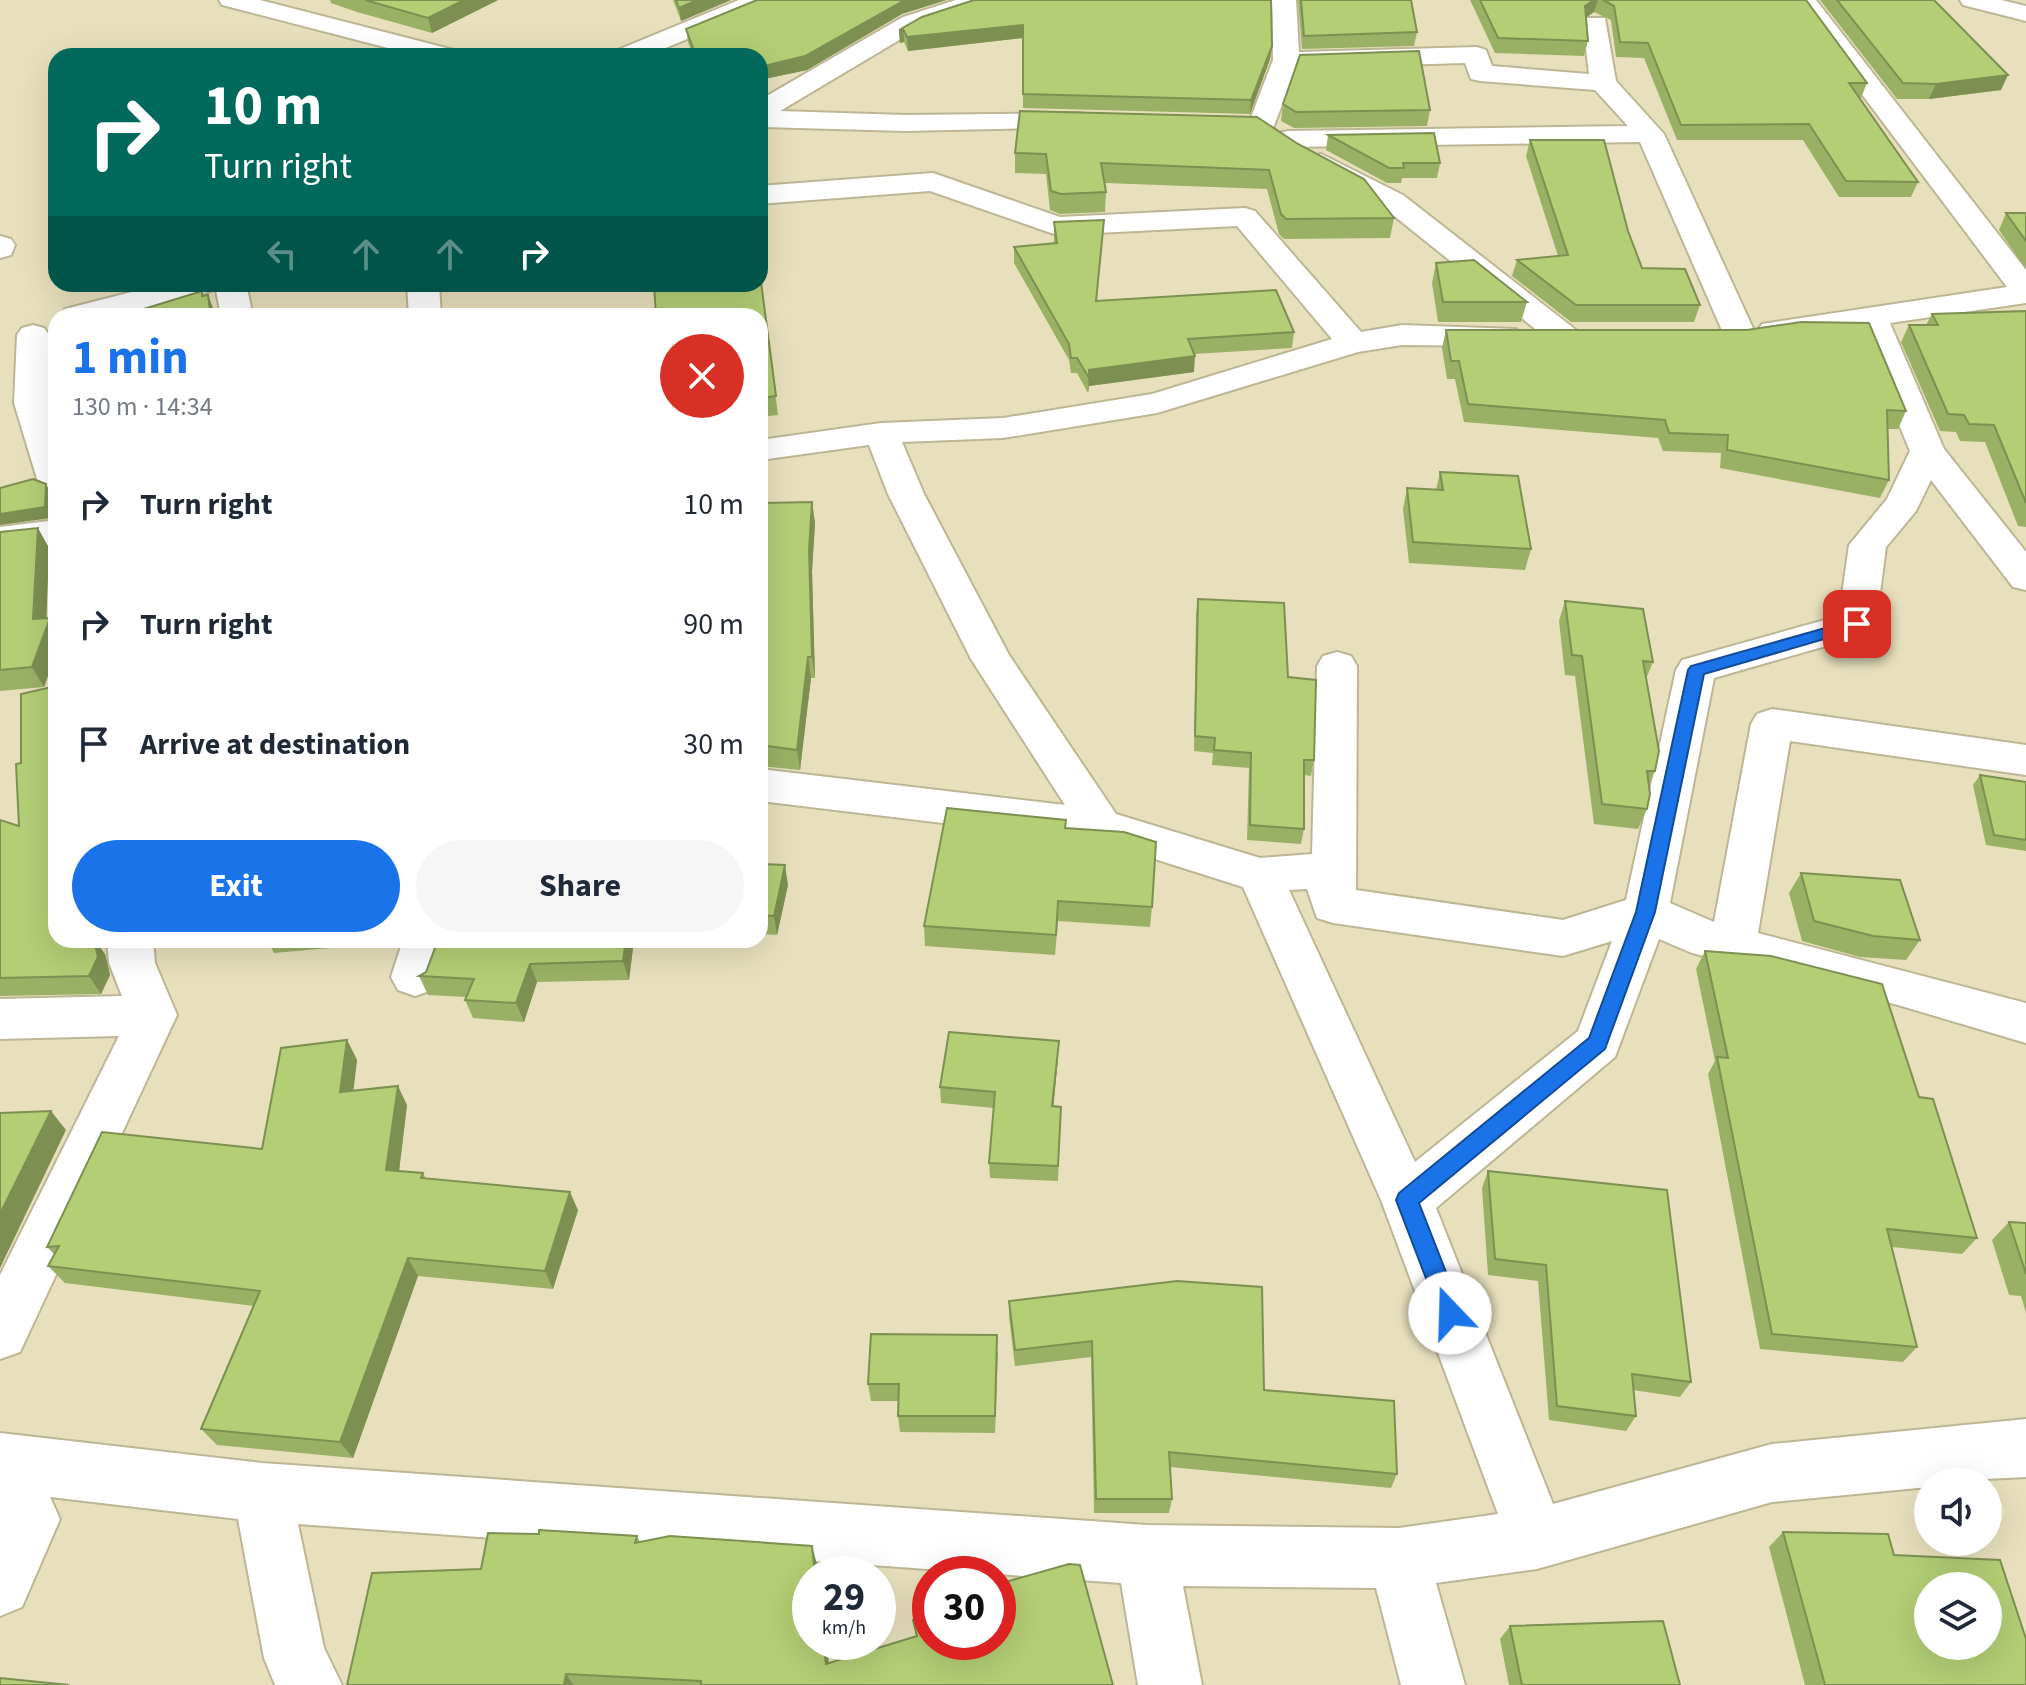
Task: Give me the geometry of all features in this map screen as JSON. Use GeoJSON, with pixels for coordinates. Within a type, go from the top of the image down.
{"type":"FeatureCollection","features":[{"type":"Feature","properties":{"kind":"street"},"geometry":{"type":"LineString","coordinates":[[231,0],[418,48]]}},
{"type":"Feature","properties":{"kind":"street"},"geometry":{"type":"LineString","coordinates":[[644,48],[761,0]]}},
{"type":"Feature","properties":{"kind":"street"},"geometry":{"type":"LineString","coordinates":[[768,113],[779,102],[912,22],[981,0]]}},
{"type":"Feature","properties":{"kind":"street"},"geometry":{"type":"LineString","coordinates":[[1262,125],[1286,60],[1284,0]]}},
{"type":"Feature","properties":{"kind":"street"},"geometry":{"type":"LineString","coordinates":[[1596,23],[1603,83],[1650,134],[1724,335],[1871,317],[2026,293],[1803,0]]}},
{"type":"Feature","properties":{"kind":"street"},"geometry":{"type":"LineString","coordinates":[[1972,0],[2026,14]]}},
{"type":"Feature","properties":{"kind":"street"},"geometry":{"type":"LineString","coordinates":[[1286,60],[1477,55],[1480,73],[1603,83]]}},
{"type":"Feature","properties":{"kind":"street"},"geometry":{"type":"LineString","coordinates":[[768,116],[1111,122]]}},
{"type":"Feature","properties":{"kind":"street"},"geometry":{"type":"LineString","coordinates":[[768,449],[881,433],[1003,428],[1157,403],[1353,343],[1402,335],[1581,337],[1393,201],[1307,155],[1288,139],[1262,125],[1232,125]]}},
{"type":"Feature","properties":{"kind":"street"},"geometry":{"type":"LineString","coordinates":[[1288,139],[1650,134]]}},
{"type":"Feature","properties":{"kind":"street"},"geometry":{"type":"LineString","coordinates":[[768,194],[933,182],[1057,226],[1245,217],[1353,343]]}},
{"type":"Feature","properties":{"kind":"street"},"geometry":{"type":"LineString","coordinates":[[107,308],[169,292]]}},
{"type":"Feature","properties":{"kind":"street"},"geometry":{"type":"LineString","coordinates":[[1871,317],[1927,451],[2026,578]]}},
{"type":"Feature","properties":{"kind":"street"},"geometry":{"type":"LineString","coordinates":[[0,344],[44,330],[31,403],[48,457]]}},
{"type":"Feature","properties":{"kind":"street"},"geometry":{"type":"LineString","coordinates":[[881,433],[906,494],[991,659],[1101,826]]}},
{"type":"Feature","properties":{"kind":"street"},"geometry":{"type":"LineString","coordinates":[[1407,1200],[1598,1043],[1646,912],[1696,670],[1857,624],[1868,545],[1903,503],[1927,451]]}},
{"type":"Feature","properties":{"kind":"street"},"geometry":{"type":"LineString","coordinates":[[0,539],[48,533]]}},
{"type":"Feature","properties":{"kind":"street"},"geometry":{"type":"LineString","coordinates":[[1333,905],[1337,666]]}},
{"type":"Feature","properties":{"kind":"street"},"geometry":{"type":"LineString","coordinates":[[1733,942],[1772,724],[2026,760]]}},
{"type":"Feature","properties":{"kind":"street"},"geometry":{"type":"LineString","coordinates":[[768,786],[1101,826],[1260,875],[1325,870],[1333,905]]}},
{"type":"Feature","properties":{"kind":"street"},"geometry":{"type":"LineString","coordinates":[[1260,875],[1407,1200],[1537,1539]]}},
{"type":"Feature","properties":{"kind":"street"},"geometry":{"type":"LineString","coordinates":[[1333,905],[1563,938],[1646,912],[1692,935],[1733,942],[2026,1023]]}},
{"type":"Feature","properties":{"kind":"street"},"geometry":{"type":"LineString","coordinates":[[0,1333],[153,1015],[132,963],[131,948]]}},
{"type":"Feature","properties":{"kind":"street"},"geometry":{"type":"LineString","coordinates":[[0,1019],[153,1015]]}},
{"type":"Feature","properties":{"kind":"street"},"geometry":{"type":"LineString","coordinates":[[0,1462],[262,1492],[1147,1555],[1399,1558],[1537,1539],[1772,1473],[2026,1448]]}},
{"type":"Feature","properties":{"kind":"street"},"geometry":{"type":"LineString","coordinates":[[262,1492],[295,1658],[310,1685]]}},
{"type":"Feature","properties":{"kind":"street"},"geometry":{"type":"LineString","coordinates":[[0,1497],[30,1519],[0,1585]]}},
{"type":"Feature","properties":{"kind":"street"},"geometry":{"type":"LineString","coordinates":[[1147,1555],[1170,1685]]}},
{"type":"Feature","properties":{"kind":"street"},"geometry":{"type":"LineString","coordinates":[[1399,1558],[1433,1685]]}},
{"type":"Feature","properties":{"kind":"building"},"geometry":{"type":"Polygon","coordinates":[[[365,0],[464,0],[428,18],[365,0]]]}},
{"type":"Feature","properties":{"kind":"building"},"geometry":{"type":"Polygon","coordinates":[[[676,0],[697,0],[679,8],[676,0]]]}},
{"type":"Feature","properties":{"kind":"building"},"geometry":{"type":"Polygon","coordinates":[[[757,0],[905,0],[805,56],[768,65],[768,48],[693,48],[686,29],[757,0]]]}},
{"type":"Feature","properties":{"kind":"building"},"geometry":{"type":"Polygon","coordinates":[[[974,0],[1271,0],[1272,46],[1251,100],[1023,94],[1023,25],[907,37],[903,29],[899,30],[922,17],[974,0]]]}},
{"type":"Feature","properties":{"kind":"building"},"geometry":{"type":"Polygon","coordinates":[[[1301,0],[1411,0],[1417,32],[1304,36],[1301,0]]]}},
{"type":"Feature","properties":{"kind":"building"},"geometry":{"type":"Polygon","coordinates":[[[1480,0],[1594,0],[1585,6],[1588,41],[1498,38],[1480,0]]]}},
{"type":"Feature","properties":{"kind":"building"},"geometry":{"type":"Polygon","coordinates":[[[1603,0],[1806,0],[1867,83],[1849,83],[1918,182],[1846,181],[1809,124],[1681,125],[1648,43],[1620,42],[1614,6],[1603,0]]]}},
{"type":"Feature","properties":{"kind":"building"},"geometry":{"type":"Polygon","coordinates":[[[1837,0],[1934,0],[2008,75],[1936,84],[1903,83],[1837,0]]]}},
{"type":"Feature","properties":{"kind":"building"},"geometry":{"type":"Polygon","coordinates":[[[1419,51],[1430,110],[1296,112],[1283,104],[1300,55],[1419,51]]]}},
{"type":"Feature","properties":{"kind":"building"},"geometry":{"type":"Polygon","coordinates":[[[1020,111],[1257,117],[1298,144],[1364,179],[1394,218],[1286,219],[1281,214],[1269,170],[1101,163],[1106,192],[1061,194],[1051,191],[1046,154],[1015,153],[1020,111]]]}},
{"type":"Feature","properties":{"kind":"building"},"geometry":{"type":"Polygon","coordinates":[[[1434,133],[1440,163],[1403,163],[1404,168],[1389,168],[1328,135],[1434,133]]]}},
{"type":"Feature","properties":{"kind":"building"},"geometry":{"type":"Polygon","coordinates":[[[1530,140],[1604,140],[1628,231],[1642,268],[1685,269],[1700,305],[1576,305],[1517,260],[1568,255],[1530,140]]]}},
{"type":"Feature","properties":{"kind":"building"},"geometry":{"type":"Polygon","coordinates":[[[2006,213],[2026,213],[2026,241],[2006,213]]]}},
{"type":"Feature","properties":{"kind":"building"},"geometry":{"type":"Polygon","coordinates":[[[1104,220],[1096,301],[1276,290],[1294,332],[1188,339],[1195,356],[1089,370],[1089,378],[1077,358],[1071,358],[1069,344],[1014,247],[1057,243],[1054,222],[1104,220]]]}},
{"type":"Feature","properties":{"kind":"building"},"geometry":{"type":"Polygon","coordinates":[[[1474,260],[1527,302],[1443,302],[1436,263],[1474,260]]]}},
{"type":"Feature","properties":{"kind":"building"},"geometry":{"type":"Polygon","coordinates":[[[202,292],[202,296],[208,295],[210,308],[147,308],[202,292]]]}},
{"type":"Feature","properties":{"kind":"building"},"geometry":{"type":"Polygon","coordinates":[[[654,292],[762,292],[764,308],[656,308],[654,292]]]}},
{"type":"Feature","properties":{"kind":"building"},"geometry":{"type":"Polygon","coordinates":[[[2026,311],[2026,503],[1994,425],[1969,424],[1964,415],[1948,414],[1909,325],[1938,325],[1932,314],[2026,311]]]}},
{"type":"Feature","properties":{"kind":"building"},"geometry":{"type":"Polygon","coordinates":[[[1801,322],[1869,323],[1906,411],[1887,410],[1889,480],[1727,450],[1728,435],[1669,433],[1665,420],[1468,404],[1459,361],[1451,361],[1446,330],[1747,330],[1801,322]]]}},
{"type":"Feature","properties":{"kind":"building"},"geometry":{"type":"Polygon","coordinates":[[[768,335],[776,396],[768,397],[768,335]]]}},
{"type":"Feature","properties":{"kind":"building"},"geometry":{"type":"Polygon","coordinates":[[[1440,472],[1518,476],[1531,549],[1413,542],[1407,488],[1443,490],[1440,472]]]}},
{"type":"Feature","properties":{"kind":"building"},"geometry":{"type":"Polygon","coordinates":[[[33,479],[46,484],[45,507],[0,514],[0,488],[33,479]]]}},
{"type":"Feature","properties":{"kind":"building"},"geometry":{"type":"Polygon","coordinates":[[[812,502],[809,550],[812,657],[808,657],[797,750],[768,746],[768,503],[812,502]]]}},
{"type":"Feature","properties":{"kind":"building"},"geometry":{"type":"Polygon","coordinates":[[[38,528],[33,619],[48,618],[48,623],[32,667],[0,670],[0,532],[38,528]]]}},
{"type":"Feature","properties":{"kind":"building"},"geometry":{"type":"Polygon","coordinates":[[[1198,599],[1284,603],[1288,677],[1316,680],[1314,760],[1304,760],[1304,829],[1250,825],[1251,753],[1214,750],[1215,738],[1195,736],[1198,599]]]}},
{"type":"Feature","properties":{"kind":"building"},"geometry":{"type":"Polygon","coordinates":[[[1565,601],[1643,609],[1653,662],[1643,661],[1659,751],[1655,771],[1647,771],[1650,794],[1647,809],[1602,804],[1582,656],[1572,655],[1565,601]]]}},
{"type":"Feature","properties":{"kind":"building"},"geometry":{"type":"Polygon","coordinates":[[[48,688],[48,948],[96,948],[98,957],[89,976],[0,978],[0,820],[19,826],[16,764],[21,763],[21,694],[48,688]]]}},
{"type":"Feature","properties":{"kind":"building"},"geometry":{"type":"Polygon","coordinates":[[[1980,775],[2026,782],[2026,840],[1994,835],[1980,775]]]}},
{"type":"Feature","properties":{"kind":"building"},"geometry":{"type":"Polygon","coordinates":[[[947,808],[1066,820],[1065,828],[1124,832],[1156,842],[1152,907],[1058,901],[1056,935],[924,926],[947,808]]]}},
{"type":"Feature","properties":{"kind":"building"},"geometry":{"type":"Polygon","coordinates":[[[768,864],[785,865],[774,916],[768,916],[768,864]]]}},
{"type":"Feature","properties":{"kind":"building"},"geometry":{"type":"Polygon","coordinates":[[[1801,873],[1900,880],[1920,940],[1873,936],[1814,921],[1801,873]]]}},
{"type":"Feature","properties":{"kind":"building"},"geometry":{"type":"Polygon","coordinates":[[[435,948],[625,948],[623,961],[530,964],[516,1003],[465,1000],[474,979],[419,976],[426,972],[435,948]]]}},
{"type":"Feature","properties":{"kind":"building"},"geometry":{"type":"Polygon","coordinates":[[[1705,951],[1771,956],[1882,984],[1919,1097],[1933,1099],[1977,1238],[1887,1229],[1917,1347],[1772,1334],[1717,1057],[1728,1058],[1705,951]]]}},
{"type":"Feature","properties":{"kind":"building"},"geometry":{"type":"Polygon","coordinates":[[[949,1032],[1059,1041],[1052,1106],[1061,1107],[1058,1166],[989,1163],[995,1092],[940,1087],[949,1032]]]}},
{"type":"Feature","properties":{"kind":"building"},"geometry":{"type":"Polygon","coordinates":[[[347,1040],[340,1092],[398,1086],[386,1170],[423,1173],[421,1178],[570,1192],[545,1271],[408,1258],[340,1442],[201,1429],[260,1291],[48,1266],[59,1246],[47,1247],[102,1132],[262,1149],[281,1048],[347,1040]]]}},
{"type":"Feature","properties":{"kind":"building"},"geometry":{"type":"Polygon","coordinates":[[[51,1111],[0,1214],[0,1113],[51,1111]]]}},
{"type":"Feature","properties":{"kind":"building"},"geometry":{"type":"Polygon","coordinates":[[[1488,1171],[1667,1190],[1691,1382],[1632,1374],[1636,1416],[1557,1406],[1546,1265],[1495,1259],[1488,1171]]]}},
{"type":"Feature","properties":{"kind":"building"},"geometry":{"type":"Polygon","coordinates":[[[2009,1222],[2026,1223],[2026,1274],[2009,1222]]]}},
{"type":"Feature","properties":{"kind":"building"},"geometry":{"type":"Polygon","coordinates":[[[1177,1281],[1262,1287],[1264,1390],[1394,1401],[1397,1474],[1169,1452],[1172,1499],[1096,1499],[1092,1341],[1015,1350],[1009,1301],[1177,1281]]]}},
{"type":"Feature","properties":{"kind":"building"},"geometry":{"type":"Polygon","coordinates":[[[871,1334],[997,1335],[995,1416],[898,1416],[899,1384],[868,1384],[871,1334]]]}},
{"type":"Feature","properties":{"kind":"building"},"geometry":{"type":"Polygon","coordinates":[[[539,1530],[637,1536],[635,1543],[670,1536],[812,1546],[813,1556],[792,1556],[792,1660],[825,1660],[826,1664],[839,1660],[896,1660],[896,1642],[912,1638],[912,1660],[1016,1660],[1016,1579],[1069,1564],[1080,1565],[1113,1685],[701,1685],[701,1681],[566,1674],[564,1685],[347,1685],[372,1573],[481,1569],[488,1533],[539,1534],[539,1530]]]}},
{"type":"Feature","properties":{"kind":"building"},"geometry":{"type":"Polygon","coordinates":[[[1783,1532],[1888,1534],[1894,1555],[2000,1560],[2026,1639],[2026,1685],[1825,1685],[1783,1532]]]}},
{"type":"Feature","properties":{"kind":"building"},"geometry":{"type":"Polygon","coordinates":[[[1663,1621],[1680,1685],[1522,1685],[1510,1626],[1663,1621]]]}},
{"type":"Feature","properties":{"kind":"building"},"geometry":{"type":"Polygon","coordinates":[[[0,1678],[69,1685],[0,1685],[0,1678]]]}},
{"type":"Feature","properties":{"kind":"route"},"geometry":{"type":"LineString","coordinates":[[1450,1313],[1407,1200],[1598,1043],[1646,912],[1696,670],[1857,624]]}}]}
